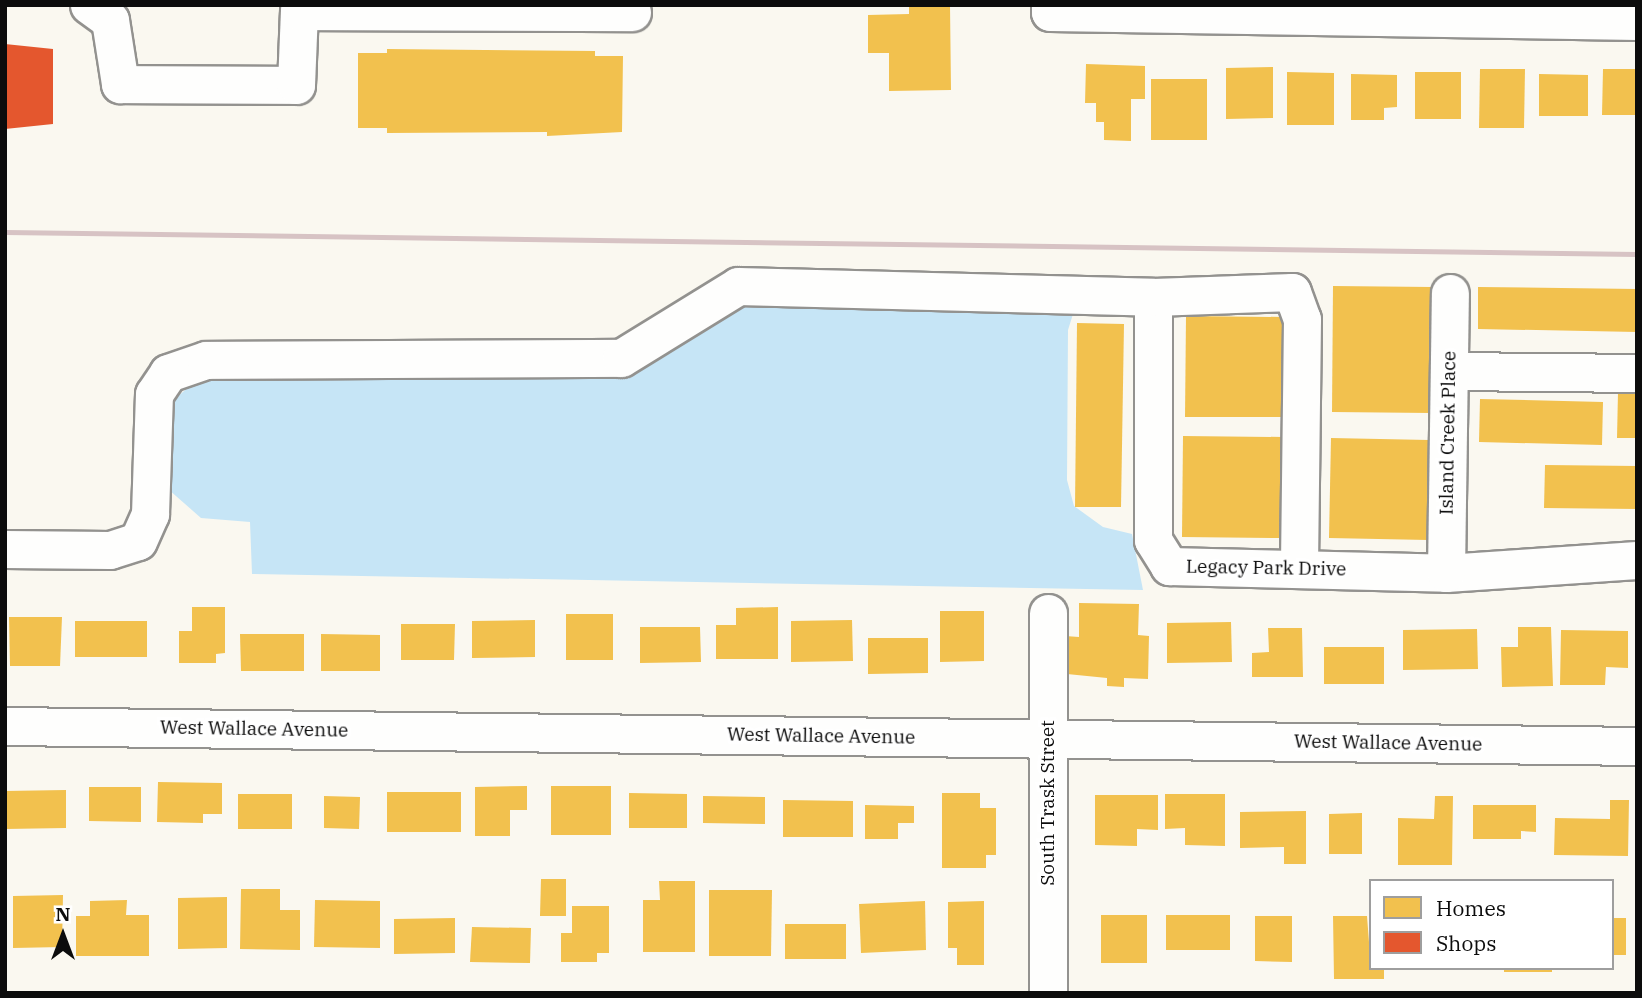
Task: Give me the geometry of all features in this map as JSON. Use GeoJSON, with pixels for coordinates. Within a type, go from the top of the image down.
{"type":"FeatureCollection","features":[{"type":"Feature","properties":{"kind":"street"},"geometry":{"type":"LineString","coordinates":[[89,5],[110,20],[117,39],[120,84],[296,85],[299,11],[632,12]]}},
{"type":"Feature","properties":{"kind":"street"},"geometry":{"type":"LineString","coordinates":[[1050,9],[1637,21]]}},
{"type":"Feature","properties":{"kind":"street"},"geometry":{"type":"LineString","coordinates":[[5,549],[110,550],[138,541],[150,514],[154,394],[168,373],[206,360],[621,358],[738,286],[1153,297],[1292,292],[1302,319],[1299,566]]}},
{"type":"Feature","properties":{"kind":"street","name":"Island Creek Place"},"geometry":{"type":"LineString","coordinates":[[1446,573],[1450,293]]}},
{"type":"Feature","properties":{"kind":"street","name":"Legacy Park Drive"},"geometry":{"type":"LineString","coordinates":[[1153,297],[1153,540],[1169,566],[1299,566],[1446,573],[1637,560]]}},
{"type":"Feature","properties":{"kind":"street"},"geometry":{"type":"LineString","coordinates":[[1450,371],[1637,373]]}},
{"type":"Feature","properties":{"kind":"street","name":"South Trask Street"},"geometry":{"type":"LineString","coordinates":[[1048,613],[1048,993]]}},
{"type":"Feature","properties":{"kind":"street","name":"West Wallace Avenue"},"geometry":{"type":"LineString","coordinates":[[5,726],[1637,746]]}},
{"type":"Feature","properties":{"kind":"water"},"geometry":{"type":"Polygon","coordinates":[[[760,300],[847,308],[1073,314],[1068,330],[1067,480],[1074,506],[1103,527],[1132,534],[1143,590],[252,574],[250,522],[201,518],[168,489],[167,406],[200,377],[619,375],[653,362],[702,321],[760,300]]]}},
{"type":"Feature","properties":{"kind":"building: Homes"},"geometry":{"type":"Polygon","coordinates":[[[909,5],[950,5],[951,90],[889,91],[889,53],[868,53],[868,15],[909,14],[909,5]]]}},
{"type":"Feature","properties":{"kind":"building: Homes"},"geometry":{"type":"Polygon","coordinates":[[[387,49],[595,51],[595,56],[623,56],[622,132],[547,136],[547,132],[387,133],[387,128],[358,128],[358,53],[387,53],[387,49]]]}},
{"type":"Feature","properties":{"kind":"building: Homes"},"geometry":{"type":"Polygon","coordinates":[[[1086,64],[1145,66],[1145,99],[1131,99],[1131,141],[1104,140],[1104,122],[1096,122],[1096,103],[1085,103],[1086,64]]]}},
{"type":"Feature","properties":{"kind":"building: Homes"},"geometry":{"type":"Polygon","coordinates":[[[1273,67],[1273,118],[1226,119],[1226,68],[1273,67]]]}},
{"type":"Feature","properties":{"kind":"building: Homes"},"geometry":{"type":"Polygon","coordinates":[[[1480,69],[1525,69],[1524,128],[1479,128],[1480,69]]]}},
{"type":"Feature","properties":{"kind":"building: Homes"},"geometry":{"type":"Polygon","coordinates":[[[1603,69],[1637,69],[1637,115],[1602,115],[1603,69]]]}},
{"type":"Feature","properties":{"kind":"building: Homes"},"geometry":{"type":"Polygon","coordinates":[[[1287,72],[1334,73],[1334,125],[1287,125],[1287,72]]]}},
{"type":"Feature","properties":{"kind":"building: Homes"},"geometry":{"type":"Polygon","coordinates":[[[1415,72],[1461,72],[1461,119],[1415,119],[1415,72]]]}},
{"type":"Feature","properties":{"kind":"building: Homes"},"geometry":{"type":"Polygon","coordinates":[[[1351,74],[1397,75],[1397,107],[1384,108],[1384,120],[1351,120],[1351,74]]]}},
{"type":"Feature","properties":{"kind":"building: Homes"},"geometry":{"type":"Polygon","coordinates":[[[1539,74],[1588,75],[1588,116],[1539,116],[1539,74]]]}},
{"type":"Feature","properties":{"kind":"building: Homes"},"geometry":{"type":"Polygon","coordinates":[[[1151,79],[1207,79],[1207,140],[1151,140],[1151,79]]]}},
{"type":"Feature","properties":{"kind":"building: Homes"},"geometry":{"type":"Polygon","coordinates":[[[1333,286],[1432,287],[1431,413],[1332,412],[1333,286]]]}},
{"type":"Feature","properties":{"kind":"building: Homes"},"geometry":{"type":"Polygon","coordinates":[[[1478,287],[1637,289],[1637,332],[1478,329],[1478,287]]]}},
{"type":"Feature","properties":{"kind":"building: Homes"},"geometry":{"type":"Polygon","coordinates":[[[1186,316],[1284,317],[1283,417],[1185,417],[1186,316]]]}},
{"type":"Feature","properties":{"kind":"building: Homes"},"geometry":{"type":"Polygon","coordinates":[[[1077,323],[1124,324],[1121,507],[1075,507],[1077,323]]]}},
{"type":"Feature","properties":{"kind":"building: Homes"},"geometry":{"type":"Polygon","coordinates":[[[1618,392],[1637,392],[1637,438],[1617,438],[1618,392]]]}},
{"type":"Feature","properties":{"kind":"building: Homes"},"geometry":{"type":"Polygon","coordinates":[[[1480,399],[1603,402],[1602,445],[1479,442],[1480,399]]]}},
{"type":"Feature","properties":{"kind":"building: Homes"},"geometry":{"type":"Polygon","coordinates":[[[1183,436],[1283,437],[1282,538],[1182,537],[1183,436]]]}},
{"type":"Feature","properties":{"kind":"building: Homes"},"geometry":{"type":"Polygon","coordinates":[[[1331,438],[1429,440],[1428,540],[1329,538],[1331,438]]]}},
{"type":"Feature","properties":{"kind":"building: Homes"},"geometry":{"type":"Polygon","coordinates":[[[1545,465],[1637,466],[1637,509],[1544,508],[1545,465]]]}},
{"type":"Feature","properties":{"kind":"building: Homes"},"geometry":{"type":"Polygon","coordinates":[[[1079,603],[1139,604],[1138,635],[1149,636],[1148,679],[1124,678],[1124,687],[1107,686],[1107,678],[1067,674],[1065,636],[1079,637],[1079,603]]]}},
{"type":"Feature","properties":{"kind":"building: Homes"},"geometry":{"type":"Polygon","coordinates":[[[192,607],[225,607],[225,653],[216,654],[216,663],[179,663],[179,631],[192,631],[192,607]]]}},
{"type":"Feature","properties":{"kind":"building: Homes"},"geometry":{"type":"Polygon","coordinates":[[[778,607],[778,659],[716,659],[716,625],[736,625],[736,608],[778,607]]]}},
{"type":"Feature","properties":{"kind":"building: Homes"},"geometry":{"type":"Polygon","coordinates":[[[940,611],[984,611],[984,661],[940,662],[940,611]]]}},
{"type":"Feature","properties":{"kind":"building: Homes"},"geometry":{"type":"Polygon","coordinates":[[[566,614],[613,614],[613,660],[566,660],[566,614]]]}},
{"type":"Feature","properties":{"kind":"building: Homes"},"geometry":{"type":"Polygon","coordinates":[[[9,617],[62,617],[60,666],[10,666],[9,617]]]}},
{"type":"Feature","properties":{"kind":"building: Homes"},"geometry":{"type":"Polygon","coordinates":[[[535,620],[535,657],[472,658],[472,621],[535,620]]]}},
{"type":"Feature","properties":{"kind":"building: Homes"},"geometry":{"type":"Polygon","coordinates":[[[852,620],[853,661],[791,662],[791,621],[852,620]]]}},
{"type":"Feature","properties":{"kind":"building: Homes"},"geometry":{"type":"Polygon","coordinates":[[[75,621],[147,621],[147,657],[75,657],[75,621]]]}},
{"type":"Feature","properties":{"kind":"building: Homes"},"geometry":{"type":"Polygon","coordinates":[[[1231,622],[1232,662],[1167,663],[1167,623],[1231,622]]]}},
{"type":"Feature","properties":{"kind":"building: Homes"},"geometry":{"type":"Polygon","coordinates":[[[401,624],[455,624],[454,660],[401,660],[401,624]]]}},
{"type":"Feature","properties":{"kind":"building: Homes"},"geometry":{"type":"Polygon","coordinates":[[[640,627],[700,627],[701,662],[640,663],[640,627]]]}},
{"type":"Feature","properties":{"kind":"building: Homes"},"geometry":{"type":"Polygon","coordinates":[[[1518,627],[1551,627],[1553,686],[1502,687],[1501,647],[1518,647],[1518,627]]]}},
{"type":"Feature","properties":{"kind":"building: Homes"},"geometry":{"type":"Polygon","coordinates":[[[1268,628],[1302,628],[1303,677],[1252,677],[1252,653],[1269,652],[1268,628]]]}},
{"type":"Feature","properties":{"kind":"building: Homes"},"geometry":{"type":"Polygon","coordinates":[[[1477,629],[1478,669],[1403,670],[1403,630],[1477,629]]]}},
{"type":"Feature","properties":{"kind":"building: Homes"},"geometry":{"type":"Polygon","coordinates":[[[1561,630],[1628,631],[1628,668],[1606,667],[1605,685],[1560,685],[1561,630]]]}},
{"type":"Feature","properties":{"kind":"building: Homes"},"geometry":{"type":"Polygon","coordinates":[[[240,634],[304,634],[304,671],[241,671],[240,634]]]}},
{"type":"Feature","properties":{"kind":"building: Homes"},"geometry":{"type":"Polygon","coordinates":[[[321,634],[380,635],[380,671],[321,671],[321,634]]]}},
{"type":"Feature","properties":{"kind":"building: Homes"},"geometry":{"type":"Polygon","coordinates":[[[868,638],[928,638],[928,673],[868,674],[868,638]]]}},
{"type":"Feature","properties":{"kind":"building: Homes"},"geometry":{"type":"Polygon","coordinates":[[[1324,647],[1384,647],[1384,684],[1324,684],[1324,647]]]}},
{"type":"Feature","properties":{"kind":"building: Homes"},"geometry":{"type":"Polygon","coordinates":[[[158,782],[222,783],[222,814],[203,814],[203,823],[157,822],[158,782]]]}},
{"type":"Feature","properties":{"kind":"building: Homes"},"geometry":{"type":"Polygon","coordinates":[[[527,786],[527,810],[510,810],[510,836],[475,836],[475,787],[527,786]]]}},
{"type":"Feature","properties":{"kind":"building: Homes"},"geometry":{"type":"Polygon","coordinates":[[[551,786],[611,786],[611,835],[551,835],[551,786]]]}},
{"type":"Feature","properties":{"kind":"building: Homes"},"geometry":{"type":"Polygon","coordinates":[[[89,787],[141,787],[141,822],[89,821],[89,787]]]}},
{"type":"Feature","properties":{"kind":"building: Homes"},"geometry":{"type":"Polygon","coordinates":[[[66,790],[66,828],[5,829],[5,791],[66,790]]]}},
{"type":"Feature","properties":{"kind":"building: Homes"},"geometry":{"type":"Polygon","coordinates":[[[387,792],[461,792],[461,832],[387,832],[387,792]]]}},
{"type":"Feature","properties":{"kind":"building: Homes"},"geometry":{"type":"Polygon","coordinates":[[[629,793],[687,794],[687,828],[629,828],[629,793]]]}},
{"type":"Feature","properties":{"kind":"building: Homes"},"geometry":{"type":"Polygon","coordinates":[[[942,793],[980,793],[980,808],[996,808],[996,855],[986,855],[986,868],[942,868],[942,793]]]}},
{"type":"Feature","properties":{"kind":"building: Homes"},"geometry":{"type":"Polygon","coordinates":[[[238,794],[292,794],[292,829],[238,829],[238,794]]]}},
{"type":"Feature","properties":{"kind":"building: Homes"},"geometry":{"type":"Polygon","coordinates":[[[1165,794],[1225,794],[1225,846],[1185,845],[1185,828],[1165,829],[1165,794]]]}},
{"type":"Feature","properties":{"kind":"building: Homes"},"geometry":{"type":"Polygon","coordinates":[[[1095,795],[1158,795],[1158,830],[1137,829],[1137,846],[1095,845],[1095,795]]]}},
{"type":"Feature","properties":{"kind":"building: Homes"},"geometry":{"type":"Polygon","coordinates":[[[324,796],[360,797],[359,829],[324,828],[324,796]]]}},
{"type":"Feature","properties":{"kind":"building: Homes"},"geometry":{"type":"Polygon","coordinates":[[[703,796],[765,797],[765,824],[703,823],[703,796]]]}},
{"type":"Feature","properties":{"kind":"building: Homes"},"geometry":{"type":"Polygon","coordinates":[[[1435,796],[1453,796],[1452,865],[1398,865],[1398,818],[1434,819],[1435,796]]]}},
{"type":"Feature","properties":{"kind":"building: Homes"},"geometry":{"type":"Polygon","coordinates":[[[783,800],[853,801],[853,837],[783,837],[783,800]]]}},
{"type":"Feature","properties":{"kind":"building: Homes"},"geometry":{"type":"Polygon","coordinates":[[[1610,800],[1629,800],[1628,856],[1554,855],[1555,818],[1610,819],[1610,800]]]}},
{"type":"Feature","properties":{"kind":"building: Homes"},"geometry":{"type":"Polygon","coordinates":[[[865,805],[914,806],[914,823],[898,823],[898,839],[865,839],[865,805]]]}},
{"type":"Feature","properties":{"kind":"building: Homes"},"geometry":{"type":"Polygon","coordinates":[[[1473,805],[1536,805],[1536,832],[1521,831],[1521,839],[1473,839],[1473,805]]]}},
{"type":"Feature","properties":{"kind":"building: Homes"},"geometry":{"type":"Polygon","coordinates":[[[1306,811],[1306,864],[1284,864],[1284,847],[1240,848],[1240,812],[1306,811]]]}},
{"type":"Feature","properties":{"kind":"building: Homes"},"geometry":{"type":"Polygon","coordinates":[[[1362,813],[1362,854],[1329,854],[1329,814],[1362,813]]]}},
{"type":"Feature","properties":{"kind":"building: Homes"},"geometry":{"type":"Polygon","coordinates":[[[541,879],[566,879],[566,916],[540,916],[541,879]]]}},
{"type":"Feature","properties":{"kind":"building: Homes"},"geometry":{"type":"Polygon","coordinates":[[[659,881],[695,881],[695,952],[643,952],[643,900],[660,900],[659,881]]]}},
{"type":"Feature","properties":{"kind":"building: Homes"},"geometry":{"type":"Polygon","coordinates":[[[241,889],[280,889],[280,910],[300,910],[300,950],[240,949],[241,889]]]}},
{"type":"Feature","properties":{"kind":"building: Homes"},"geometry":{"type":"Polygon","coordinates":[[[709,890],[772,890],[771,956],[709,956],[709,890]]]}},
{"type":"Feature","properties":{"kind":"building: Homes"},"geometry":{"type":"Polygon","coordinates":[[[63,895],[62,947],[13,948],[13,896],[63,895]]]}},
{"type":"Feature","properties":{"kind":"building: Homes"},"geometry":{"type":"Polygon","coordinates":[[[227,897],[227,948],[178,949],[178,898],[227,897]]]}},
{"type":"Feature","properties":{"kind":"building: Homes"},"geometry":{"type":"Polygon","coordinates":[[[127,900],[126,915],[149,915],[149,956],[76,956],[76,916],[90,916],[90,901],[127,900]]]}},
{"type":"Feature","properties":{"kind":"building: Homes"},"geometry":{"type":"Polygon","coordinates":[[[315,900],[380,901],[380,948],[314,947],[315,900]]]}},
{"type":"Feature","properties":{"kind":"building: Homes"},"geometry":{"type":"Polygon","coordinates":[[[925,901],[926,950],[861,953],[859,904],[925,901]]]}},
{"type":"Feature","properties":{"kind":"building: Homes"},"geometry":{"type":"Polygon","coordinates":[[[984,901],[984,965],[957,965],[957,948],[948,948],[948,902],[984,901]]]}},
{"type":"Feature","properties":{"kind":"building: Homes"},"geometry":{"type":"Polygon","coordinates":[[[572,906],[609,906],[609,953],[597,953],[597,962],[561,962],[561,933],[572,933],[572,906]]]}},
{"type":"Feature","properties":{"kind":"building: Homes"},"geometry":{"type":"Polygon","coordinates":[[[1101,915],[1147,915],[1147,963],[1101,963],[1101,915]]]}},
{"type":"Feature","properties":{"kind":"building: Homes"},"geometry":{"type":"Polygon","coordinates":[[[1166,915],[1230,915],[1230,950],[1166,950],[1166,915]]]}},
{"type":"Feature","properties":{"kind":"building: Homes"},"geometry":{"type":"Polygon","coordinates":[[[1255,916],[1292,916],[1292,962],[1255,961],[1255,916]]]}},
{"type":"Feature","properties":{"kind":"building: Homes"},"geometry":{"type":"Polygon","coordinates":[[[1333,916],[1367,916],[1369,970],[1384,970],[1384,979],[1334,979],[1333,916]]]}},
{"type":"Feature","properties":{"kind":"building: Homes"},"geometry":{"type":"Polygon","coordinates":[[[455,918],[455,953],[394,954],[394,919],[455,918]]]}},
{"type":"Feature","properties":{"kind":"building: Homes"},"geometry":{"type":"Polygon","coordinates":[[[1614,918],[1626,918],[1626,955],[1614,955],[1614,918]]]}},
{"type":"Feature","properties":{"kind":"building: Homes"},"geometry":{"type":"Polygon","coordinates":[[[785,924],[846,924],[846,959],[785,959],[785,924]]]}},
{"type":"Feature","properties":{"kind":"building: Homes"},"geometry":{"type":"Polygon","coordinates":[[[472,927],[531,928],[530,963],[470,962],[472,927]]]}},
{"type":"Feature","properties":{"kind":"building: Homes"},"geometry":{"type":"Polygon","coordinates":[[[1504,970],[1552,970],[1552,972],[1504,970]]]}},
{"type":"Feature","properties":{"kind":"building: Shops"},"geometry":{"type":"Polygon","coordinates":[[[5,44],[53,49],[53,124],[5,129],[5,44]]]}},
{"type":"Feature","properties":{"kind":"railway"},"geometry":{"type":"LineString","coordinates":[[5,232],[1637,254]]}}]}
